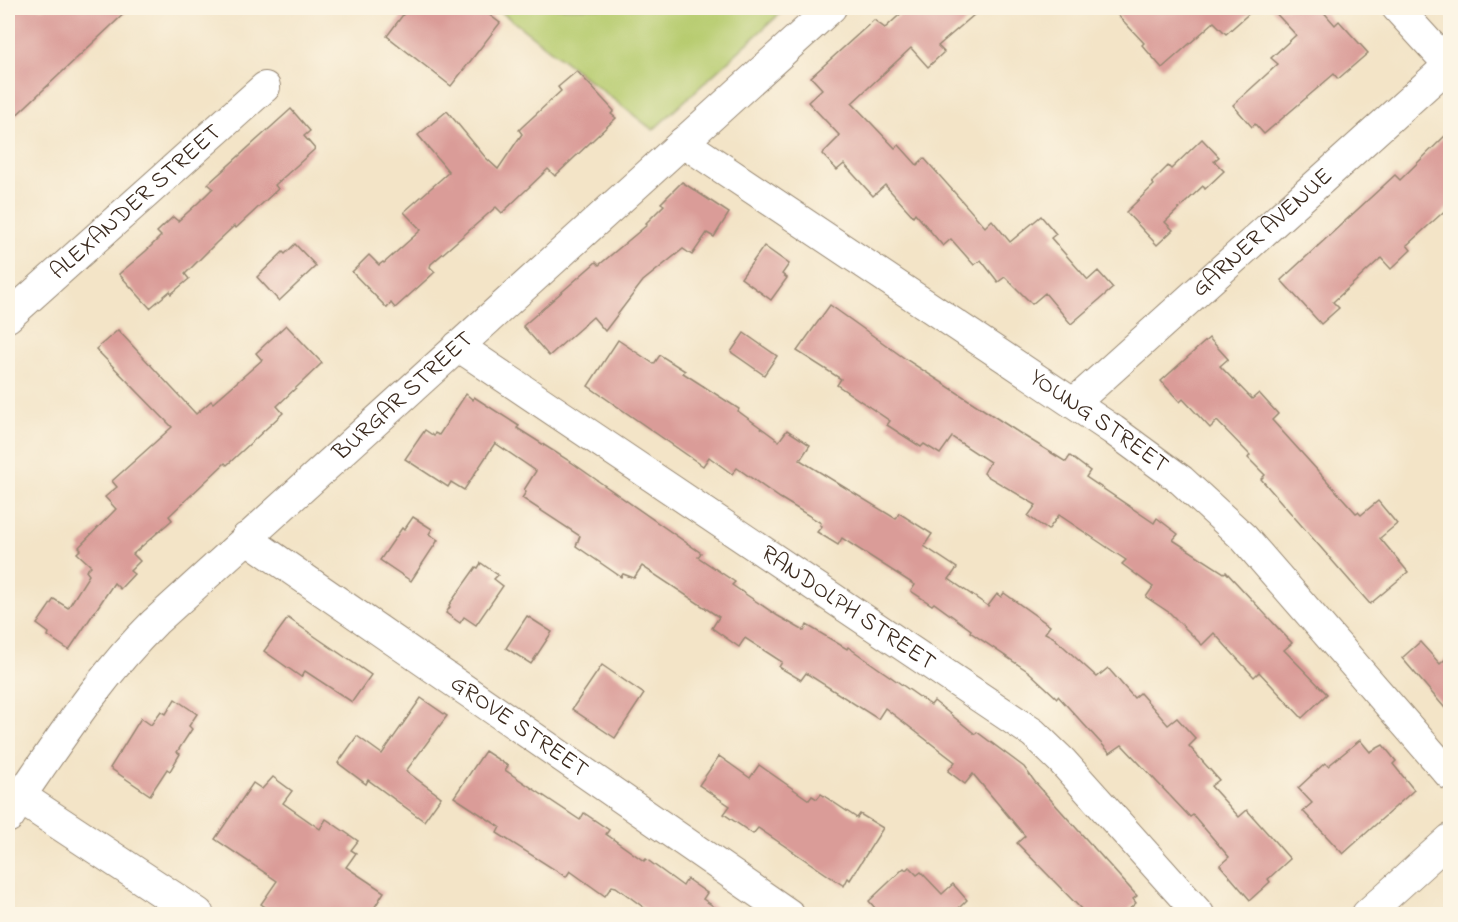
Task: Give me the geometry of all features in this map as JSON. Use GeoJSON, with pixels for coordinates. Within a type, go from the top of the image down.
{"type":"FeatureCollection","features":[{"type":"Feature","properties":{"kind":"main road"},"geometry":{"type":"LineString","coordinates":[[12,800],[196,915]]}},
{"type":"Feature","properties":{"kind":"street","name":"BURGAR STREET"},"geometry":{"type":"LineString","coordinates":[[12,800],[130,647],[246,538],[831,8]]}},
{"type":"Feature","properties":{"kind":"street"},"geometry":{"type":"LineString","coordinates":[[1397,8],[1450,65]]}},
{"type":"Feature","properties":{"kind":"street","name":"GARNER AVENUE"},"geometry":{"type":"LineString","coordinates":[[1074,403],[1450,65]]}},
{"type":"Feature","properties":{"kind":"street","name":"ALEXANDER STREET"},"geometry":{"type":"LineString","coordinates":[[8,317],[265,87]]}},
{"type":"Feature","properties":{"kind":"street","name":"YOUNG STREET"},"geometry":{"type":"LineString","coordinates":[[683,142],[1074,403],[1181,480],[1244,538],[1450,774]]}},
{"type":"Feature","properties":{"kind":"street","name":"RANDOLPH STREET"},"geometry":{"type":"LineString","coordinates":[[458,346],[1033,733],[1062,761],[1199,915]]}},
{"type":"Feature","properties":{"kind":"street","name":"GROVE STREET"},"geometry":{"type":"LineString","coordinates":[[246,538],[789,915]]}},
{"type":"Feature","properties":{"kind":"street"},"geometry":{"type":"LineString","coordinates":[[1367,915],[1450,839]]}},
{"type":"Feature","properties":{"kind":"green space"},"geometry":{"type":"Polygon","coordinates":[[[496,8],[786,8],[653,130],[496,8]]]}},
{"type":"Feature","properties":{"kind":"building"},"geometry":{"type":"Polygon","coordinates":[[[8,8],[130,8],[8,123],[8,8]]]}},
{"type":"Feature","properties":{"kind":"building"},"geometry":{"type":"Polygon","coordinates":[[[408,8],[480,8],[500,23],[451,86],[387,36],[408,8]]]}},
{"type":"Feature","properties":{"kind":"building"},"geometry":{"type":"Polygon","coordinates":[[[907,8],[982,8],[938,46],[944,52],[928,67],[911,48],[852,103],[895,148],[899,145],[917,165],[924,158],[985,227],[992,220],[1010,242],[1041,216],[1056,234],[1051,238],[1088,280],[1098,271],[1113,288],[1071,324],[1045,293],[1032,304],[1005,277],[998,282],[981,260],[974,265],[951,239],[943,246],[915,213],[913,216],[885,185],[873,196],[844,164],[837,170],[822,154],[840,136],[808,102],[822,89],[811,77],[874,20],[885,28],[907,8]]]}},
{"type":"Feature","properties":{"kind":"building"},"geometry":{"type":"Polygon","coordinates":[[[1111,8],[1255,8],[1226,34],[1214,22],[1162,68],[1142,45],[1144,43],[1111,8]]]}},
{"type":"Feature","properties":{"kind":"building"},"geometry":{"type":"Polygon","coordinates":[[[1271,8],[1320,8],[1335,25],[1339,21],[1368,53],[1338,79],[1334,74],[1264,134],[1255,124],[1252,127],[1233,105],[1278,64],[1271,58],[1296,35],[1271,8]]]}},
{"type":"Feature","properties":{"kind":"building"},"geometry":{"type":"Polygon","coordinates":[[[577,71],[614,111],[611,114],[616,118],[555,176],[548,169],[502,213],[496,207],[431,264],[430,267],[435,272],[395,308],[391,303],[387,308],[352,272],[369,255],[379,265],[384,263],[421,230],[404,212],[449,172],[418,135],[447,111],[498,169],[522,134],[519,130],[561,91],[558,87],[577,71]]]}},
{"type":"Feature","properties":{"kind":"building"},"geometry":{"type":"Polygon","coordinates":[[[291,109],[310,131],[304,136],[315,149],[275,185],[278,189],[236,228],[234,226],[185,274],[189,279],[150,308],[119,274],[161,236],[157,232],[173,217],[178,221],[198,203],[213,188],[208,184],[291,109]]]}},
{"type":"Feature","properties":{"kind":"building"},"geometry":{"type":"Polygon","coordinates":[[[1450,131],[1450,206],[1407,245],[1411,250],[1391,269],[1381,258],[1333,302],[1339,308],[1321,324],[1281,280],[1395,175],[1400,180],[1450,131]]]}},
{"type":"Feature","properties":{"kind":"building"},"geometry":{"type":"Polygon","coordinates":[[[1202,139],[1219,157],[1214,161],[1224,171],[1205,189],[1203,186],[1165,222],[1173,230],[1157,245],[1126,212],[1154,185],[1152,182],[1168,166],[1171,169],[1202,139]]]}},
{"type":"Feature","properties":{"kind":"building"},"geometry":{"type":"Polygon","coordinates":[[[682,182],[729,213],[714,237],[707,233],[692,255],[683,249],[643,281],[605,331],[593,317],[549,356],[523,326],[596,262],[599,265],[647,225],[645,224],[664,205],[661,203],[682,182]]]}},
{"type":"Feature","properties":{"kind":"building"},"geometry":{"type":"Polygon","coordinates":[[[295,244],[316,266],[279,301],[257,277],[283,252],[285,254],[295,244]]]}},
{"type":"Feature","properties":{"kind":"building"},"geometry":{"type":"Polygon","coordinates":[[[764,246],[789,264],[782,274],[787,278],[771,300],[741,278],[764,246]]]}},
{"type":"Feature","properties":{"kind":"building"},"geometry":{"type":"Polygon","coordinates":[[[830,305],[907,360],[1021,434],[1066,462],[1070,456],[1090,471],[1086,477],[1154,523],[1157,518],[1178,534],[1173,540],[1224,573],[1226,572],[1292,643],[1284,650],[1327,694],[1302,718],[1259,672],[1254,677],[1214,633],[1202,645],[1170,613],[1146,597],[1153,587],[1122,564],[1126,560],[1059,515],[1048,530],[1028,516],[1036,505],[987,476],[984,473],[990,462],[952,437],[940,454],[924,444],[921,447],[887,425],[890,421],[837,385],[841,379],[797,351],[830,305]]]}},
{"type":"Feature","properties":{"kind":"building"},"geometry":{"type":"Polygon","coordinates":[[[286,325],[322,363],[277,406],[283,413],[227,465],[225,463],[169,516],[172,520],[133,554],[140,561],[130,571],[134,574],[120,589],[114,583],[69,650],[48,636],[49,633],[37,624],[54,599],[68,608],[89,575],[86,571],[91,566],[77,553],[81,549],[79,547],[116,509],[105,497],[117,487],[112,481],[172,427],[96,349],[118,330],[196,414],[211,401],[213,403],[262,360],[256,353],[286,325]]]}},
{"type":"Feature","properties":{"kind":"building"},"geometry":{"type":"Polygon","coordinates":[[[744,333],[777,356],[764,375],[731,352],[744,333]]]}},
{"type":"Feature","properties":{"kind":"building"},"geometry":{"type":"Polygon","coordinates":[[[1209,338],[1228,359],[1220,366],[1252,399],[1259,393],[1278,414],[1272,420],[1356,513],[1361,515],[1378,501],[1397,524],[1380,538],[1408,572],[1370,604],[1261,479],[1265,475],[1248,458],[1250,455],[1217,421],[1210,428],[1183,399],[1180,402],[1161,381],[1209,338]]]}},
{"type":"Feature","properties":{"kind":"building"},"geometry":{"type":"Polygon","coordinates":[[[618,340],[654,364],[660,355],[685,371],[683,373],[739,409],[738,411],[779,441],[787,430],[810,445],[800,460],[896,519],[899,513],[932,534],[924,546],[957,568],[949,579],[988,606],[997,594],[1001,597],[1004,593],[1050,626],[1045,633],[1053,637],[1097,677],[1108,668],[1134,698],[1140,693],[1168,725],[1177,718],[1196,739],[1189,746],[1219,780],[1211,786],[1239,817],[1247,810],[1290,859],[1250,900],[1220,865],[1229,857],[1193,815],[1190,817],[1122,745],[1110,753],[1058,696],[1057,698],[1029,672],[970,632],[971,630],[934,603],[932,605],[911,591],[915,585],[842,538],[838,545],[817,532],[822,526],[821,523],[737,468],[732,474],[709,457],[703,466],[588,386],[618,340]]]}},
{"type":"Feature","properties":{"kind":"building"},"geometry":{"type":"Polygon","coordinates":[[[466,394],[519,426],[517,428],[571,462],[701,553],[698,557],[735,582],[732,585],[778,616],[804,631],[807,625],[847,649],[848,647],[931,705],[934,701],[975,734],[977,732],[1024,767],[1137,896],[1133,899],[1136,903],[1123,915],[1087,915],[1017,843],[1025,836],[973,774],[965,784],[948,771],[955,762],[885,708],[878,719],[806,673],[801,680],[779,667],[782,662],[745,638],[739,647],[712,628],[719,617],[642,566],[634,578],[623,574],[621,577],[576,546],[580,536],[522,498],[526,492],[524,490],[536,471],[495,443],[464,490],[451,482],[448,487],[405,459],[425,430],[434,436],[435,433],[439,435],[466,394]]]}},
{"type":"Feature","properties":{"kind":"building"},"geometry":{"type":"Polygon","coordinates":[[[413,517],[432,529],[429,534],[438,540],[411,581],[380,560],[402,528],[404,530],[413,517]]]}},
{"type":"Feature","properties":{"kind":"building"},"geometry":{"type":"Polygon","coordinates":[[[481,563],[498,575],[494,579],[503,586],[476,625],[464,617],[460,623],[446,613],[449,605],[481,563]]]}},
{"type":"Feature","properties":{"kind":"building"},"geometry":{"type":"Polygon","coordinates":[[[527,616],[552,632],[531,664],[506,648],[527,616]]]}},
{"type":"Feature","properties":{"kind":"building"},"geometry":{"type":"Polygon","coordinates":[[[288,618],[371,675],[352,702],[305,671],[301,677],[264,651],[288,618]]]}},
{"type":"Feature","properties":{"kind":"building"},"geometry":{"type":"Polygon","coordinates":[[[1420,642],[1440,664],[1450,655],[1450,714],[1402,658],[1420,642]]]}},
{"type":"Feature","properties":{"kind":"building"},"geometry":{"type":"Polygon","coordinates":[[[602,665],[644,694],[615,738],[572,709],[602,665]]]}},
{"type":"Feature","properties":{"kind":"building"},"geometry":{"type":"Polygon","coordinates":[[[421,698],[447,716],[406,771],[441,797],[424,821],[368,780],[366,784],[338,763],[357,736],[382,754],[421,698]]]}},
{"type":"Feature","properties":{"kind":"building"},"geometry":{"type":"Polygon","coordinates":[[[175,699],[197,714],[189,726],[192,729],[177,752],[180,754],[170,771],[167,769],[150,795],[110,768],[141,718],[151,725],[161,711],[166,714],[175,699]]]}},
{"type":"Feature","properties":{"kind":"building"},"geometry":{"type":"Polygon","coordinates":[[[1360,740],[1370,752],[1383,745],[1396,761],[1393,764],[1414,790],[1343,854],[1303,811],[1312,803],[1298,788],[1325,763],[1328,766],[1360,740]]]}},
{"type":"Feature","properties":{"kind":"building"},"geometry":{"type":"Polygon","coordinates":[[[485,751],[508,766],[505,770],[580,820],[584,813],[609,830],[606,834],[683,886],[687,879],[707,893],[703,899],[726,915],[654,915],[616,887],[612,886],[605,896],[570,871],[566,877],[497,833],[500,827],[454,797],[485,751]]]}},
{"type":"Feature","properties":{"kind":"building"},"geometry":{"type":"Polygon","coordinates":[[[719,756],[750,778],[759,765],[809,800],[812,796],[817,799],[821,794],[857,818],[860,814],[883,828],[850,880],[848,878],[844,886],[758,828],[753,834],[724,814],[730,806],[699,785],[719,756]]]}},
{"type":"Feature","properties":{"kind":"building"},"geometry":{"type":"Polygon","coordinates":[[[273,777],[292,791],[283,803],[320,829],[326,819],[358,841],[351,850],[356,853],[346,867],[384,892],[370,915],[277,915],[261,904],[277,881],[215,839],[253,783],[262,789],[273,777]]]}},
{"type":"Feature","properties":{"kind":"building"},"geometry":{"type":"Polygon","coordinates":[[[909,867],[917,875],[921,872],[942,894],[953,884],[967,900],[957,910],[961,915],[881,915],[869,901],[904,868],[906,870],[909,867]]]}}]}
